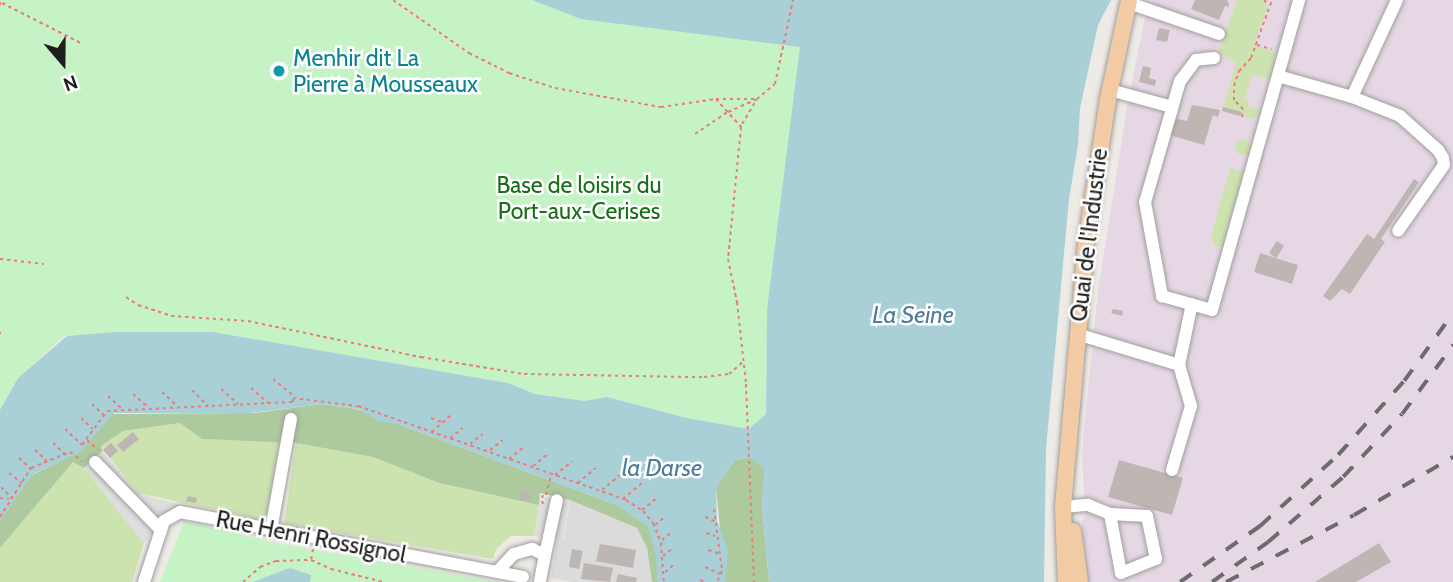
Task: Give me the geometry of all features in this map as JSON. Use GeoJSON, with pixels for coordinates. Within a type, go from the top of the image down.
{"type":"FeatureCollection","features":[{"type":"Feature","properties":{"kind":"main road","name":"Quai de l'Industrie"},"geometry":{"type":"LineString","coordinates":[[1066,582],[1067,473],[1089,216],[1110,90],[1129,1]]}},
{"type":"Feature","properties":{"kind":"main road","name":"Quai de l'Industrie"},"geometry":{"type":"LineString","coordinates":[[1067,507],[1080,582]]}},
{"type":"Feature","properties":{"kind":"street"},"geometry":{"type":"LineString","coordinates":[[1214,58],[1196,60],[1180,81],[1145,202],[1162,296],[1212,310],[1299,0]]}},
{"type":"Feature","properties":{"kind":"street"},"geometry":{"type":"LineString","coordinates":[[1352,97],[1397,0]]}},
{"type":"Feature","properties":{"kind":"street"},"geometry":{"type":"LineString","coordinates":[[1129,1],[1219,34]]}},
{"type":"Feature","properties":{"kind":"street"},"geometry":{"type":"LineString","coordinates":[[1278,76],[1352,97],[1400,116],[1438,150],[1444,165],[1398,231]]}},
{"type":"Feature","properties":{"kind":"street"},"geometry":{"type":"LineString","coordinates":[[1110,90],[1172,107]]}},
{"type":"Feature","properties":{"kind":"street"},"geometry":{"type":"LineString","coordinates":[[1172,470],[1191,406],[1179,365],[1192,304]]}},
{"type":"Feature","properties":{"kind":"street"},"geometry":{"type":"LineString","coordinates":[[1077,334],[1179,365]]}},
{"type":"Feature","properties":{"kind":"street"},"geometry":{"type":"LineString","coordinates":[[271,530],[291,419]]}},
{"type":"Feature","properties":{"kind":"street"},"geometry":{"type":"LineString","coordinates":[[93,458],[161,530],[144,582]]}},
{"type":"Feature","properties":{"kind":"street"},"geometry":{"type":"LineString","coordinates":[[540,580],[550,497]]}},
{"type":"Feature","properties":{"kind":"street"},"geometry":{"type":"LineString","coordinates":[[1067,507],[1088,505],[1110,514],[1147,516],[1156,559],[1121,573],[1110,514]]}},
{"type":"Feature","properties":{"kind":"street","name":"Rue Henri Rossignol"},"geometry":{"type":"LineString","coordinates":[[161,530],[164,521],[180,512],[523,577]]}},
{"type":"Feature","properties":{"kind":"street"},"geometry":{"type":"LineString","coordinates":[[497,572],[521,550],[532,549],[545,555]]}},
{"type":"Feature","properties":{"kind":"path"},"geometry":{"type":"LineString","coordinates":[[393,0],[469,53],[509,73],[555,89],[661,107],[716,99],[757,99]]}},
{"type":"Feature","properties":{"kind":"path"},"geometry":{"type":"LineString","coordinates":[[1264,0],[1269,5]]}},
{"type":"Feature","properties":{"kind":"path"},"geometry":{"type":"LineString","coordinates":[[1242,117],[1243,109],[1234,97],[1234,86],[1239,71],[1251,58],[1272,0]]}},
{"type":"Feature","properties":{"kind":"path"},"geometry":{"type":"LineString","coordinates":[[695,134],[728,112],[772,89],[778,79],[794,1]]}},
{"type":"Feature","properties":{"kind":"path"},"geometry":{"type":"LineString","coordinates":[[1,4],[81,43]]}},
{"type":"Feature","properties":{"kind":"path"},"geometry":{"type":"LineString","coordinates":[[1256,45],[1284,53]]}},
{"type":"Feature","properties":{"kind":"path"},"geometry":{"type":"LineString","coordinates":[[716,99],[741,127]]}},
{"type":"Feature","properties":{"kind":"path"},"geometry":{"type":"LineString","coordinates":[[754,582],[744,361],[737,302],[728,259],[741,127],[747,112],[757,99]]}},
{"type":"Feature","properties":{"kind":"path"},"geometry":{"type":"LineString","coordinates":[[0,259],[44,264]]}},
{"type":"Feature","properties":{"kind":"path"},"geometry":{"type":"LineString","coordinates":[[126,297],[138,305],[171,316],[248,321],[421,357],[524,374],[690,378],[729,374],[744,361]]}},
{"type":"Feature","properties":{"kind":"path"},"geometry":{"type":"LineString","coordinates":[[273,379],[296,398],[358,406],[623,499],[642,510],[654,525],[663,556],[664,582]]}},
{"type":"Feature","properties":{"kind":"path"},"geometry":{"type":"LineString","coordinates":[[251,388],[268,403]]}},
{"type":"Feature","properties":{"kind":"path"},"geometry":{"type":"LineString","coordinates":[[221,389],[239,405]]}},
{"type":"Feature","properties":{"kind":"path"},"geometry":{"type":"LineString","coordinates":[[192,390],[208,406]]}},
{"type":"Feature","properties":{"kind":"path"},"geometry":{"type":"LineString","coordinates":[[162,392],[179,407]]}},
{"type":"Feature","properties":{"kind":"path"},"geometry":{"type":"LineString","coordinates":[[133,394],[150,409]]}},
{"type":"Feature","properties":{"kind":"path"},"geometry":{"type":"LineString","coordinates":[[108,396],[123,410]]}},
{"type":"Feature","properties":{"kind":"path"},"geometry":{"type":"LineString","coordinates":[[65,429],[82,445],[107,411],[293,402],[293,398],[296,398]]}},
{"type":"Feature","properties":{"kind":"path"},"geometry":{"type":"LineString","coordinates":[[92,404],[104,416]]}},
{"type":"Feature","properties":{"kind":"path"},"geometry":{"type":"LineString","coordinates":[[432,432],[452,414]]}},
{"type":"Feature","properties":{"kind":"path"},"geometry":{"type":"LineString","coordinates":[[81,418],[93,429]]}},
{"type":"Feature","properties":{"kind":"path"},"geometry":{"type":"LineString","coordinates":[[430,418],[443,422]]}},
{"type":"Feature","properties":{"kind":"path"},"geometry":{"type":"LineString","coordinates":[[450,438],[463,428]]}},
{"type":"Feature","properties":{"kind":"path"},"geometry":{"type":"LineString","coordinates":[[469,445],[482,434]]}},
{"type":"Feature","properties":{"kind":"path"},"geometry":{"type":"LineString","coordinates":[[86,439],[93,458]]}},
{"type":"Feature","properties":{"kind":"path"},"geometry":{"type":"LineString","coordinates":[[488,452],[503,440]]}},
{"type":"Feature","properties":{"kind":"path"},"geometry":{"type":"LineString","coordinates":[[53,443],[65,454]]}},
{"type":"Feature","properties":{"kind":"path"},"geometry":{"type":"LineString","coordinates":[[509,459],[524,446]]}},
{"type":"Feature","properties":{"kind":"path"},"geometry":{"type":"LineString","coordinates":[[35,450],[48,461]]}},
{"type":"Feature","properties":{"kind":"path"},"geometry":{"type":"LineString","coordinates":[[0,517],[31,469],[70,452],[93,458]]}},
{"type":"Feature","properties":{"kind":"path"},"geometry":{"type":"LineString","coordinates":[[532,467],[548,454]]}},
{"type":"Feature","properties":{"kind":"path"},"geometry":{"type":"LineString","coordinates":[[19,458],[31,469]]}},
{"type":"Feature","properties":{"kind":"path"},"geometry":{"type":"LineString","coordinates":[[546,490],[553,475],[572,461]]}},
{"type":"Feature","properties":{"kind":"path"},"geometry":{"type":"LineString","coordinates":[[578,483],[595,468]]}},
{"type":"Feature","properties":{"kind":"path"},"geometry":{"type":"LineString","coordinates":[[9,472],[22,483]]}},
{"type":"Feature","properties":{"kind":"path"},"geometry":{"type":"LineString","coordinates":[[600,491],[620,475]]}},
{"type":"Feature","properties":{"kind":"path"},"geometry":{"type":"LineString","coordinates":[[623,499],[643,482]]}},
{"type":"Feature","properties":{"kind":"path"},"geometry":{"type":"LineString","coordinates":[[1,487],[12,499]]}},
{"type":"Feature","properties":{"kind":"path"},"geometry":{"type":"LineString","coordinates":[[541,501],[550,497]]}},
{"type":"Feature","properties":{"kind":"path"},"geometry":{"type":"LineString","coordinates":[[0,498],[12,499]]}},
{"type":"Feature","properties":{"kind":"path"},"geometry":{"type":"LineString","coordinates":[[642,510],[657,498]]}},
{"type":"Feature","properties":{"kind":"path"},"geometry":{"type":"LineString","coordinates":[[714,509],[720,554],[720,574],[717,582]]}},
{"type":"Feature","properties":{"kind":"path"},"geometry":{"type":"LineString","coordinates":[[654,525],[665,517]]}},
{"type":"Feature","properties":{"kind":"path"},"geometry":{"type":"LineString","coordinates":[[705,517],[716,522]]}},
{"type":"Feature","properties":{"kind":"path"},"geometry":{"type":"LineString","coordinates":[[660,541],[672,532]]}},
{"type":"Feature","properties":{"kind":"path"},"geometry":{"type":"LineString","coordinates":[[706,533],[718,537]]}},
{"type":"Feature","properties":{"kind":"path"},"geometry":{"type":"LineString","coordinates":[[311,560],[315,538]]}},
{"type":"Feature","properties":{"kind":"path"},"geometry":{"type":"LineString","coordinates":[[663,556],[672,549]]}},
{"type":"Feature","properties":{"kind":"path"},"geometry":{"type":"LineString","coordinates":[[708,550],[720,554]]}},
{"type":"Feature","properties":{"kind":"path"},"geometry":{"type":"LineString","coordinates":[[243,582],[260,567],[276,561],[311,560],[331,569],[383,582]]}},
{"type":"Feature","properties":{"kind":"path"},"geometry":{"type":"LineString","coordinates":[[664,573],[675,564]]}},
{"type":"Feature","properties":{"kind":"path"},"geometry":{"type":"LineString","coordinates":[[705,567],[720,574]]}},
{"type":"Feature","properties":{"kind":"path"},"geometry":{"type":"LineString","coordinates":[[700,580],[705,582]]}},
{"type":"Feature","properties":{"kind":"shaded area"},"geometry":{"type":"Polygon","coordinates":[[[1153,0],[1453,0],[1453,582],[1088,582],[1082,520],[1085,518],[1082,451],[1098,290],[1127,108],[1145,17],[1153,0]]]}},
{"type":"Feature","properties":{"kind":"shaded area"},"geometry":{"type":"Polygon","coordinates":[[[103,451],[137,493],[181,505],[144,543],[84,468],[103,451]]]}},
{"type":"Feature","properties":{"kind":"shaded area"},"geometry":{"type":"Polygon","coordinates":[[[544,497],[570,500],[563,540],[534,536],[540,500],[543,501],[544,497]]]}},
{"type":"Feature","properties":{"kind":"shaded area"},"geometry":{"type":"Polygon","coordinates":[[[570,500],[637,528],[647,548],[652,582],[571,582],[551,578],[557,539],[564,540],[570,500]]]}},
{"type":"Feature","properties":{"kind":"green space","name":"Base de loisirs du Port-aux-Cerises"},"geometry":{"type":"Polygon","coordinates":[[[0,0],[808,0],[767,309],[766,414],[750,429],[687,418],[607,397],[585,401],[535,394],[508,383],[213,332],[114,332],[64,336],[18,378],[0,410],[0,0]]]}},
{"type":"Feature","properties":{"kind":"green space"},"geometry":{"type":"Polygon","coordinates":[[[1237,0],[1263,0],[1268,6],[1254,46],[1276,52],[1270,79],[1252,75],[1245,99],[1249,100],[1248,106],[1261,111],[1253,119],[1222,111],[1236,63],[1218,52],[1237,0]]]}},
{"type":"Feature","properties":{"kind":"green space"},"geometry":{"type":"Polygon","coordinates":[[[1243,139],[1249,141],[1249,153],[1243,155],[1237,153],[1235,147],[1237,141],[1243,139]]]}},
{"type":"Feature","properties":{"kind":"green space"},"geometry":{"type":"Polygon","coordinates":[[[1230,168],[1244,171],[1222,248],[1215,246],[1211,237],[1230,168]]]}},
{"type":"Feature","properties":{"kind":"green space"},"geometry":{"type":"Polygon","coordinates":[[[321,404],[357,409],[617,505],[650,527],[659,557],[660,582],[652,582],[647,548],[637,528],[570,500],[540,493],[539,505],[439,483],[373,457],[296,443],[202,439],[180,423],[123,431],[101,446],[103,451],[84,468],[73,462],[0,548],[0,519],[32,475],[67,458],[113,414],[255,413],[321,404]]]}},
{"type":"Feature","properties":{"kind":"green space"},"geometry":{"type":"Polygon","coordinates":[[[180,423],[202,439],[280,442],[266,520],[137,493],[101,446],[123,431],[180,423]]]}},
{"type":"Feature","properties":{"kind":"green space"},"geometry":{"type":"Polygon","coordinates":[[[296,443],[373,457],[439,483],[539,505],[534,536],[511,536],[496,549],[493,559],[284,523],[296,443]]]}},
{"type":"Feature","properties":{"kind":"green space"},"geometry":{"type":"Polygon","coordinates":[[[750,457],[765,468],[762,505],[769,582],[725,582],[716,487],[735,460],[750,457]]]}},
{"type":"Feature","properties":{"kind":"green space"},"geometry":{"type":"Polygon","coordinates":[[[73,462],[84,468],[144,543],[132,582],[0,582],[0,548],[73,462]]]}},
{"type":"Feature","properties":{"kind":"green space"},"geometry":{"type":"Polygon","coordinates":[[[184,521],[280,544],[498,582],[160,582],[184,521]]]}},
{"type":"Feature","properties":{"kind":"water","name":"La Seine"},"geometry":{"type":"Polygon","coordinates":[[[532,0],[1111,0],[1098,25],[1080,108],[1078,145],[1069,199],[1046,449],[1044,582],[769,582],[762,505],[764,469],[750,457],[735,460],[716,487],[717,520],[728,552],[725,582],[657,582],[656,556],[648,527],[617,505],[400,425],[378,421],[359,409],[321,404],[250,413],[114,413],[81,452],[33,474],[0,521],[0,410],[18,378],[67,336],[114,332],[213,332],[508,383],[535,394],[585,401],[607,397],[687,418],[749,429],[766,414],[767,309],[800,47],[581,19],[532,0]]]}},
{"type":"Feature","properties":{"kind":"water"},"geometry":{"type":"Polygon","coordinates":[[[290,568],[311,575],[310,582],[253,582],[290,568]]]}},
{"type":"Feature","properties":{"kind":"building"},"geometry":{"type":"Polygon","coordinates":[[[1195,0],[1227,0],[1229,4],[1228,7],[1225,6],[1219,20],[1191,9],[1195,0]]]}},
{"type":"Feature","properties":{"kind":"building"},"geometry":{"type":"Polygon","coordinates":[[[1159,28],[1170,30],[1167,42],[1156,40],[1159,28]]]}},
{"type":"Feature","properties":{"kind":"building"},"geometry":{"type":"Polygon","coordinates":[[[1143,66],[1151,68],[1149,78],[1156,80],[1155,86],[1139,82],[1143,66]]]}},
{"type":"Feature","properties":{"kind":"building"},"geometry":{"type":"Polygon","coordinates":[[[1192,105],[1220,110],[1218,117],[1213,115],[1204,145],[1169,135],[1174,118],[1187,121],[1192,105]]]}},
{"type":"Feature","properties":{"kind":"building"},"geometry":{"type":"Polygon","coordinates":[[[1223,107],[1242,112],[1240,116],[1222,111],[1223,107]]]}},
{"type":"Feature","properties":{"kind":"building"},"geometry":{"type":"Polygon","coordinates":[[[1414,179],[1419,182],[1381,239],[1385,242],[1350,294],[1342,289],[1330,301],[1323,296],[1367,234],[1374,239],[1414,179]]]}},
{"type":"Feature","properties":{"kind":"building"},"geometry":{"type":"Polygon","coordinates":[[[1277,241],[1284,246],[1276,258],[1269,253],[1277,241]]]}},
{"type":"Feature","properties":{"kind":"building"},"geometry":{"type":"Polygon","coordinates":[[[1260,253],[1298,265],[1292,284],[1254,272],[1260,253]]]}},
{"type":"Feature","properties":{"kind":"building"},"geometry":{"type":"Polygon","coordinates":[[[1113,309],[1123,311],[1122,316],[1111,313],[1113,309]]]}},
{"type":"Feature","properties":{"kind":"building"},"geometry":{"type":"Polygon","coordinates":[[[133,432],[139,439],[123,452],[117,445],[133,432]]]}},
{"type":"Feature","properties":{"kind":"building"},"geometry":{"type":"Polygon","coordinates":[[[111,443],[118,451],[110,458],[103,450],[111,443]]]}},
{"type":"Feature","properties":{"kind":"building"},"geometry":{"type":"Polygon","coordinates":[[[1119,460],[1183,478],[1172,515],[1108,497],[1119,460]]]}},
{"type":"Feature","properties":{"kind":"building"},"geometry":{"type":"Polygon","coordinates":[[[522,491],[531,493],[530,502],[520,500],[522,491]]]}},
{"type":"Feature","properties":{"kind":"building"},"geometry":{"type":"Polygon","coordinates":[[[188,496],[197,498],[196,503],[186,501],[188,496]]]}},
{"type":"Feature","properties":{"kind":"building"},"geometry":{"type":"Polygon","coordinates":[[[1379,543],[1391,562],[1356,582],[1315,582],[1379,543]]]}},
{"type":"Feature","properties":{"kind":"building"},"geometry":{"type":"Polygon","coordinates":[[[600,544],[636,550],[633,568],[596,561],[600,544]]]}},
{"type":"Feature","properties":{"kind":"building"},"geometry":{"type":"Polygon","coordinates":[[[572,549],[583,551],[579,569],[569,567],[572,549]]]}},
{"type":"Feature","properties":{"kind":"building"},"geometry":{"type":"Polygon","coordinates":[[[584,563],[613,568],[610,582],[581,579],[584,563]]]}},
{"type":"Feature","properties":{"kind":"building"},"geometry":{"type":"Polygon","coordinates":[[[618,574],[637,578],[636,582],[616,582],[618,574]]]}},
{"type":"Feature","properties":{"kind":"railway"},"geometry":{"type":"LineString","coordinates":[[1180,582],[1260,526],[1338,455],[1404,381],[1453,313]]}},
{"type":"Feature","properties":{"kind":"railway"},"geometry":{"type":"LineString","coordinates":[[1212,582],[1268,542],[1343,477],[1402,414],[1453,345]]}},
{"type":"Feature","properties":{"kind":"railway"},"geometry":{"type":"LineString","coordinates":[[1226,582],[1354,515],[1453,457]]}},
{"type":"Feature","properties":{"kind":"place","name":"Menhir dit La Pierre à Mousseaux"},"geometry":{"type":"Point","coordinates":[279,71]}},
{"type":"Feature","properties":{"kind":"water label","name":"la Darse"},"geometry":{"type":"Point","coordinates":[662,468]}}]}
